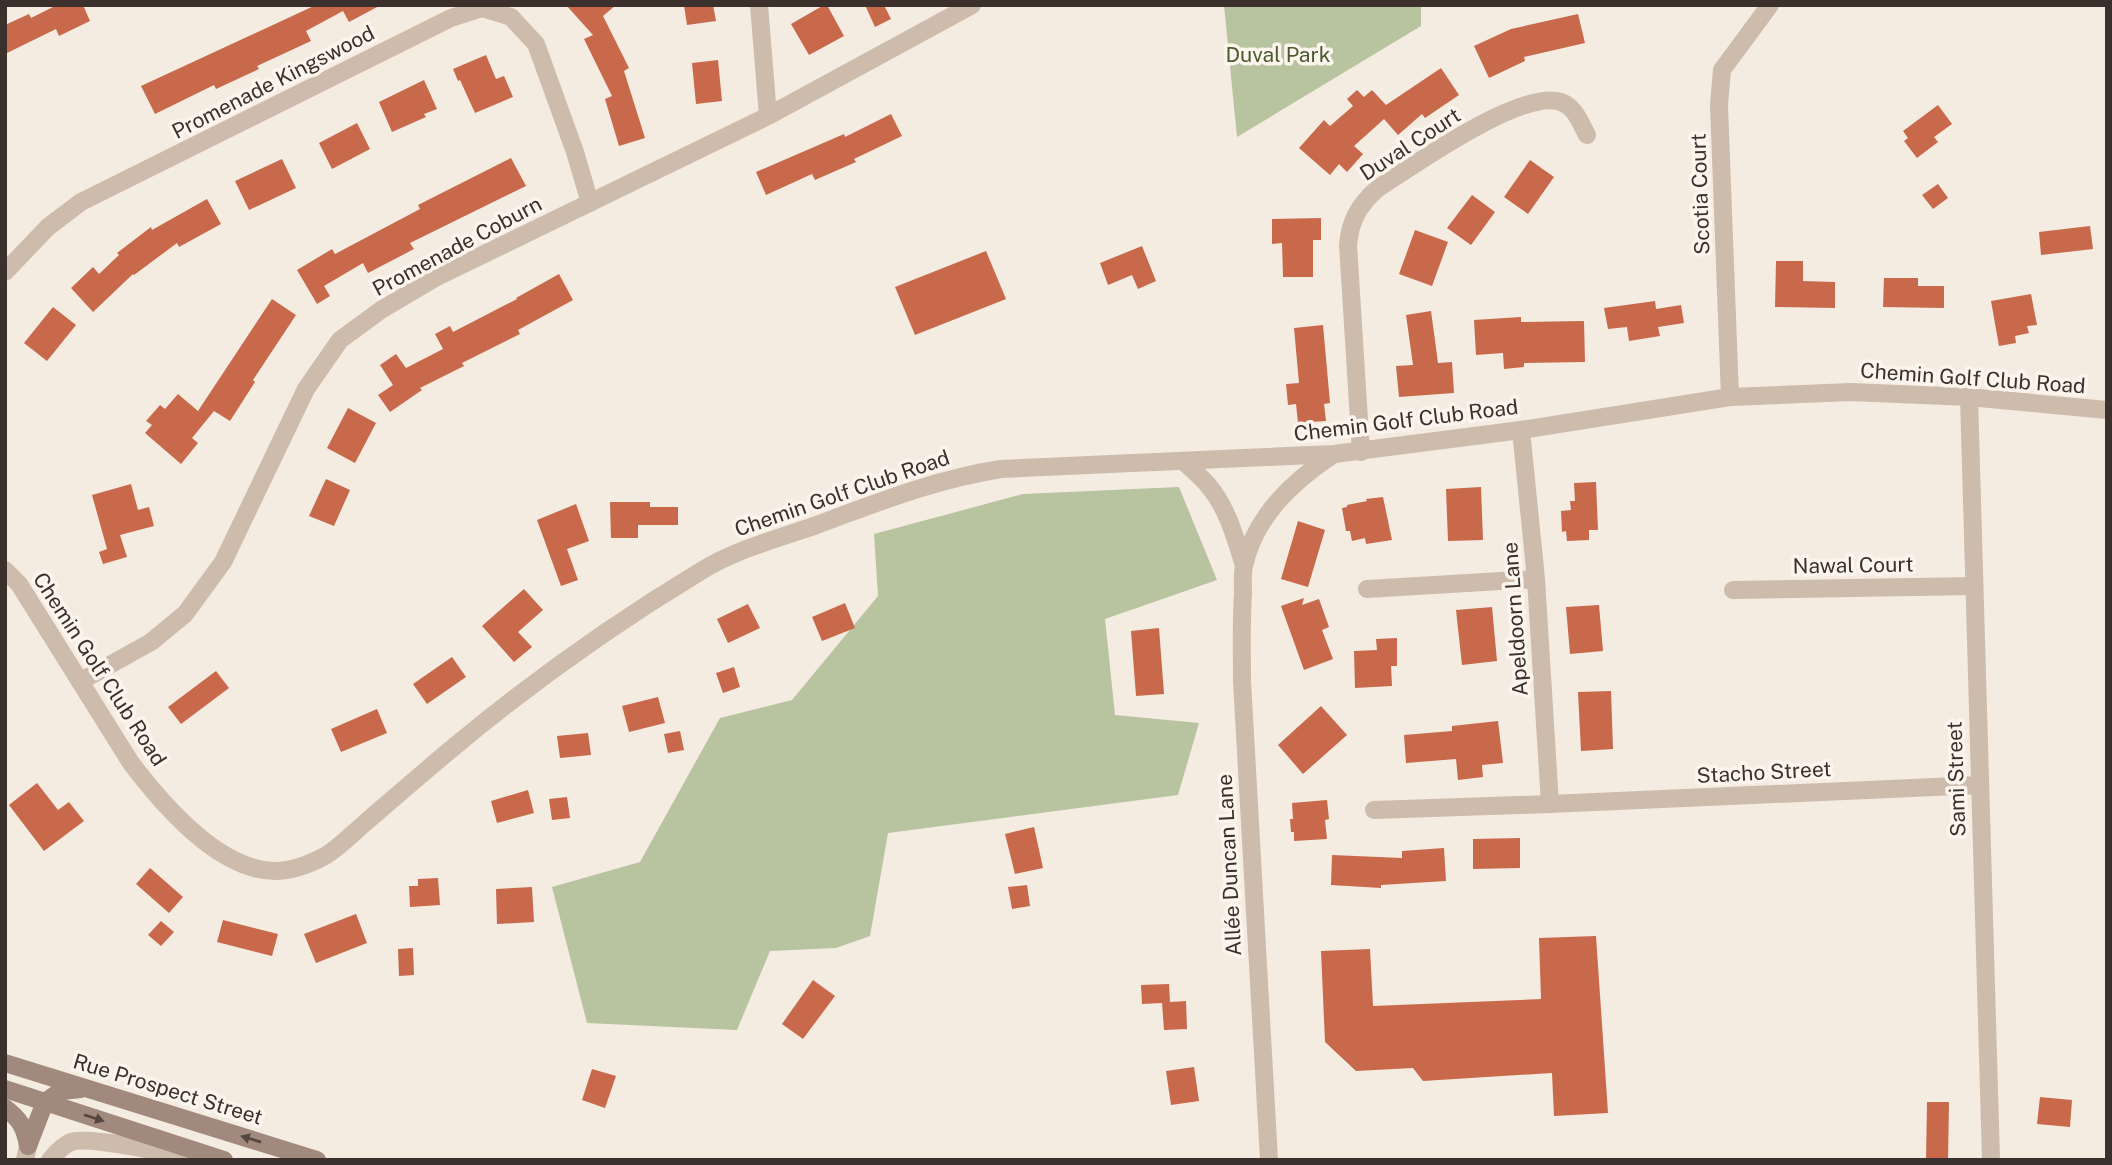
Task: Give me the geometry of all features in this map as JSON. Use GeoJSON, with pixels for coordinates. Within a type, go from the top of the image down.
{"type":"FeatureCollection","features":[{"type":"Feature","properties":{"kind":"main road","name":"Rue Prospect Street"},"geometry":{"type":"LineString","coordinates":[[5,1063],[317,1160]]}},
{"type":"Feature","properties":{"kind":"main road"},"geometry":{"type":"LineString","coordinates":[[27,1153],[45,1102],[61,1091],[88,1088]]}},
{"type":"Feature","properties":{"kind":"main road"},"geometry":{"type":"LineString","coordinates":[[5,1089],[224,1160]]}},
{"type":"Feature","properties":{"kind":"main road"},"geometry":{"type":"LineString","coordinates":[[5,1108],[19,1119],[25,1128],[27,1153]]}},
{"type":"Feature","properties":{"kind":"street"},"geometry":{"type":"LineString","coordinates":[[759,5],[768,116]]}},
{"type":"Feature","properties":{"kind":"street","name":"Promenade Coburn"},"geometry":{"type":"LineString","coordinates":[[81,681],[151,642],[185,614],[223,562],[306,389],[340,340],[381,310],[435,278],[768,116],[972,5]]}},
{"type":"Feature","properties":{"kind":"street","name":"Scotia Court"},"geometry":{"type":"LineString","coordinates":[[1730,397],[1719,106],[1722,70],[1770,5]]}},
{"type":"Feature","properties":{"kind":"street","name":"Promenade Kingswood"},"geometry":{"type":"LineString","coordinates":[[5,272],[48,227],[81,202],[451,18],[482,8],[510,17],[536,44],[575,152],[590,203]]}},
{"type":"Feature","properties":{"kind":"street","name":"Duval Court"},"geometry":{"type":"LineString","coordinates":[[1361,452],[1348,245],[1352,222],[1364,200],[1470,130],[1524,105],[1542,100],[1560,102],[1574,111],[1587,135]]}},
{"type":"Feature","properties":{"kind":"street","name":"Chemin Golf Club Road"},"geometry":{"type":"LineString","coordinates":[[5,570],[19,584],[131,763],[151,789],[176,816],[230,859],[252,868],[276,871],[301,867],[327,855],[456,745],[580,650],[704,569],[736,554],[932,483],[965,474],[1001,469],[1361,452],[1730,397],[1850,392],[1969,397],[2107,411]]}},
{"type":"Feature","properties":{"kind":"street","name":"Sami Street"},"geometry":{"type":"LineString","coordinates":[[1969,397],[1991,1160]]}},
{"type":"Feature","properties":{"kind":"street","name":"Apeldoorn Lane"},"geometry":{"type":"LineString","coordinates":[[1521,430],[1536,579],[1550,804]]}},
{"type":"Feature","properties":{"kind":"street"},"geometry":{"type":"LineString","coordinates":[[1244,566],[1255,536],[1268,512],[1308,471],[1334,454]]}},
{"type":"Feature","properties":{"kind":"street"},"geometry":{"type":"LineString","coordinates":[[1184,462],[1209,486],[1224,511],[1244,566]]}},
{"type":"Feature","properties":{"kind":"street","name":"Allée Duncan Lane"},"geometry":{"type":"LineString","coordinates":[[1244,566],[1241,619],[1243,694],[1269,1160]]}},
{"type":"Feature","properties":{"kind":"street"},"geometry":{"type":"LineString","coordinates":[[1367,589],[1536,579]]}},
{"type":"Feature","properties":{"kind":"street","name":"Nawal Court"},"geometry":{"type":"LineString","coordinates":[[1733,590],[1974,586]]}},
{"type":"Feature","properties":{"kind":"street","name":"Stacho Street"},"geometry":{"type":"LineString","coordinates":[[1374,810],[1979,785]]}},
{"type":"Feature","properties":{"kind":"street"},"geometry":{"type":"LineString","coordinates":[[50,1160],[72,1141],[91,1141],[200,1160]]}},
{"type":"Feature","properties":{"kind":"green space","name":"Duval Park"},"geometry":{"type":"Polygon","coordinates":[[[1224,5],[1421,5],[1421,26],[1237,137],[1224,5]]]}},
{"type":"Feature","properties":{"kind":"green space"},"geometry":{"type":"Polygon","coordinates":[[[1179,487],[1217,580],[1105,619],[1115,715],[1199,723],[1178,795],[888,833],[870,936],[836,948],[770,951],[737,1030],[587,1023],[552,887],[640,862],[720,718],[792,700],[878,596],[874,534],[1023,494],[1179,487]]]}},
{"type":"Feature","properties":{"kind":"building"},"geometry":{"type":"Polygon","coordinates":[[[57,5],[83,5],[90,21],[59,36],[56,29],[5,54],[5,25],[29,14],[31,18],[57,5]]]}},
{"type":"Feature","properties":{"kind":"building"},"geometry":{"type":"Polygon","coordinates":[[[316,5],[381,5],[349,22],[343,11],[306,31],[311,41],[257,66],[259,69],[216,89],[214,85],[155,114],[141,86],[316,5]]]}},
{"type":"Feature","properties":{"kind":"building"},"geometry":{"type":"Polygon","coordinates":[[[566,5],[616,5],[603,16],[629,68],[624,71],[645,138],[619,146],[605,99],[612,96],[584,39],[593,35],[566,5]]]}},
{"type":"Feature","properties":{"kind":"building"},"geometry":{"type":"Polygon","coordinates":[[[684,5],[713,5],[716,21],[687,25],[684,5]]]}},
{"type":"Feature","properties":{"kind":"building"},"geometry":{"type":"Polygon","coordinates":[[[827,5],[844,36],[809,55],[791,24],[827,5]]]}},
{"type":"Feature","properties":{"kind":"building"},"geometry":{"type":"Polygon","coordinates":[[[865,5],[884,5],[891,19],[875,27],[865,5]]]}},
{"type":"Feature","properties":{"kind":"building"},"geometry":{"type":"Polygon","coordinates":[[[1578,14],[1585,43],[1524,57],[1525,61],[1489,78],[1474,46],[1511,29],[1578,14]]]}},
{"type":"Feature","properties":{"kind":"building"},"geometry":{"type":"Polygon","coordinates":[[[486,55],[496,79],[504,76],[513,97],[475,113],[453,69],[486,55]]]}},
{"type":"Feature","properties":{"kind":"building"},"geometry":{"type":"Polygon","coordinates":[[[718,60],[722,101],[696,104],[692,63],[718,60]]]}},
{"type":"Feature","properties":{"kind":"building"},"geometry":{"type":"Polygon","coordinates":[[[1441,68],[1459,95],[1425,118],[1422,114],[1398,135],[1384,119],[1354,146],[1363,154],[1347,172],[1339,164],[1330,175],[1299,148],[1324,120],[1330,126],[1353,106],[1347,99],[1357,90],[1364,97],[1372,90],[1386,105],[1441,68]]]}},
{"type":"Feature","properties":{"kind":"building"},"geometry":{"type":"Polygon","coordinates":[[[424,80],[437,109],[424,114],[426,117],[392,132],[379,102],[424,80]]]}},
{"type":"Feature","properties":{"kind":"building"},"geometry":{"type":"Polygon","coordinates":[[[1938,105],[1952,124],[1934,137],[1938,142],[1917,158],[1904,141],[1908,138],[1903,131],[1938,105]]]}},
{"type":"Feature","properties":{"kind":"building"},"geometry":{"type":"Polygon","coordinates":[[[891,114],[902,136],[854,159],[856,162],[815,180],[812,174],[766,195],[756,172],[844,134],[845,137],[891,114]]]}},
{"type":"Feature","properties":{"kind":"building"},"geometry":{"type":"Polygon","coordinates":[[[357,123],[370,149],[332,169],[319,143],[357,123]]]}},
{"type":"Feature","properties":{"kind":"building"},"geometry":{"type":"Polygon","coordinates":[[[511,158],[526,186],[410,243],[414,249],[368,273],[363,263],[324,286],[330,296],[317,304],[297,270],[332,249],[335,254],[420,209],[418,205],[511,158]]]}},
{"type":"Feature","properties":{"kind":"building"},"geometry":{"type":"Polygon","coordinates":[[[282,159],[296,188],[249,210],[235,181],[282,159]]]}},
{"type":"Feature","properties":{"kind":"building"},"geometry":{"type":"Polygon","coordinates":[[[1530,160],[1554,177],[1528,214],[1504,197],[1530,160]]]}},
{"type":"Feature","properties":{"kind":"building"},"geometry":{"type":"Polygon","coordinates":[[[1938,184],[1948,198],[1933,209],[1922,195],[1938,184]]]}},
{"type":"Feature","properties":{"kind":"building"},"geometry":{"type":"Polygon","coordinates":[[[1472,195],[1495,212],[1471,245],[1447,228],[1472,195]]]}},
{"type":"Feature","properties":{"kind":"building"},"geometry":{"type":"Polygon","coordinates":[[[207,199],[221,224],[179,247],[177,243],[133,274],[93,312],[71,288],[93,267],[99,274],[119,255],[117,253],[151,227],[152,230],[207,199]]]}},
{"type":"Feature","properties":{"kind":"building"},"geometry":{"type":"Polygon","coordinates":[[[1321,218],[1321,240],[1313,240],[1313,277],[1283,277],[1282,243],[1272,244],[1272,219],[1321,218]]]}},
{"type":"Feature","properties":{"kind":"building"},"geometry":{"type":"Polygon","coordinates":[[[2090,226],[2093,249],[2041,255],[2039,232],[2090,226]]]}},
{"type":"Feature","properties":{"kind":"building"},"geometry":{"type":"Polygon","coordinates":[[[1415,230],[1448,242],[1432,286],[1399,274],[1415,230]]]}},
{"type":"Feature","properties":{"kind":"building"},"geometry":{"type":"Polygon","coordinates":[[[1142,246],[1156,281],[1138,289],[1132,275],[1108,285],[1100,263],[1142,246]]]}},
{"type":"Feature","properties":{"kind":"building"},"geometry":{"type":"Polygon","coordinates":[[[986,251],[1006,299],[915,335],[895,287],[986,251]]]}},
{"type":"Feature","properties":{"kind":"building"},"geometry":{"type":"Polygon","coordinates":[[[1776,261],[1803,261],[1803,281],[1835,282],[1835,308],[1775,307],[1776,261]]]}},
{"type":"Feature","properties":{"kind":"building"},"geometry":{"type":"Polygon","coordinates":[[[559,274],[573,300],[518,330],[520,334],[420,388],[422,390],[390,412],[378,395],[393,385],[380,365],[396,354],[406,368],[443,349],[435,334],[450,326],[453,332],[559,274]]]}},
{"type":"Feature","properties":{"kind":"building"},"geometry":{"type":"Polygon","coordinates":[[[1884,278],[1918,278],[1918,286],[1944,286],[1944,308],[1883,307],[1884,278]]]}},
{"type":"Feature","properties":{"kind":"building"},"geometry":{"type":"Polygon","coordinates":[[[2031,294],[2037,325],[2027,326],[2029,333],[2015,336],[2016,343],[1999,346],[1991,301],[2031,294]]]}},
{"type":"Feature","properties":{"kind":"building"},"geometry":{"type":"Polygon","coordinates":[[[272,299],[296,315],[253,380],[255,382],[230,421],[214,411],[192,438],[198,443],[181,464],[145,433],[152,425],[146,421],[160,405],[165,409],[178,394],[198,411],[272,299]]]}},
{"type":"Feature","properties":{"kind":"building"},"geometry":{"type":"Polygon","coordinates":[[[1655,301],[1656,309],[1681,305],[1684,323],[1658,327],[1660,336],[1629,341],[1627,327],[1608,329],[1604,308],[1655,301]]]}},
{"type":"Feature","properties":{"kind":"building"},"geometry":{"type":"Polygon","coordinates":[[[53,307],[76,325],[47,361],[24,343],[53,307]]]}},
{"type":"Feature","properties":{"kind":"building"},"geometry":{"type":"Polygon","coordinates":[[[1431,311],[1438,363],[1452,362],[1454,393],[1399,397],[1396,366],[1413,365],[1406,315],[1431,311]]]}},
{"type":"Feature","properties":{"kind":"building"},"geometry":{"type":"Polygon","coordinates":[[[1521,317],[1521,322],[1584,321],[1585,362],[1524,363],[1524,367],[1504,369],[1503,353],[1476,355],[1474,320],[1521,317]]]}},
{"type":"Feature","properties":{"kind":"building"},"geometry":{"type":"Polygon","coordinates":[[[1323,325],[1330,403],[1324,404],[1326,421],[1298,423],[1296,404],[1288,405],[1286,384],[1299,383],[1294,328],[1323,325]]]}},
{"type":"Feature","properties":{"kind":"building"},"geometry":{"type":"Polygon","coordinates":[[[348,408],[376,423],[355,463],[327,448],[348,408]]]}},
{"type":"Feature","properties":{"kind":"building"},"geometry":{"type":"Polygon","coordinates":[[[326,479],[350,490],[334,526],[309,516],[326,479]]]}},
{"type":"Feature","properties":{"kind":"building"},"geometry":{"type":"Polygon","coordinates":[[[1596,482],[1598,530],[1589,530],[1589,540],[1567,541],[1566,531],[1562,532],[1561,511],[1571,510],[1570,501],[1575,501],[1574,483],[1596,482]]]}},
{"type":"Feature","properties":{"kind":"building"},"geometry":{"type":"Polygon","coordinates":[[[131,484],[138,510],[149,507],[154,526],[120,535],[127,557],[103,564],[99,552],[107,549],[92,495],[131,484]]]}},
{"type":"Feature","properties":{"kind":"building"},"geometry":{"type":"Polygon","coordinates":[[[1481,487],[1483,540],[1448,541],[1446,489],[1481,487]]]}},
{"type":"Feature","properties":{"kind":"building"},"geometry":{"type":"Polygon","coordinates":[[[1383,497],[1392,540],[1366,544],[1365,538],[1352,541],[1350,531],[1346,531],[1342,508],[1367,501],[1366,499],[1383,497]]]}},
{"type":"Feature","properties":{"kind":"building"},"geometry":{"type":"Polygon","coordinates":[[[610,502],[650,502],[650,507],[678,507],[678,525],[638,525],[638,538],[611,538],[610,502]]]}},
{"type":"Feature","properties":{"kind":"building"},"geometry":{"type":"Polygon","coordinates":[[[576,504],[589,541],[567,549],[578,580],[561,586],[537,520],[576,504]]]}},
{"type":"Feature","properties":{"kind":"building"},"geometry":{"type":"Polygon","coordinates":[[[1298,521],[1325,530],[1308,587],[1281,579],[1298,521]]]}},
{"type":"Feature","properties":{"kind":"building"},"geometry":{"type":"Polygon","coordinates":[[[524,589],[543,610],[518,632],[532,647],[514,662],[482,626],[524,589]]]}},
{"type":"Feature","properties":{"kind":"building"},"geometry":{"type":"Polygon","coordinates":[[[1304,598],[1302,605],[1319,599],[1329,627],[1322,630],[1333,659],[1304,670],[1281,606],[1304,598]]]}},
{"type":"Feature","properties":{"kind":"building"},"geometry":{"type":"Polygon","coordinates":[[[845,603],[855,628],[822,641],[812,617],[845,603]]]}},
{"type":"Feature","properties":{"kind":"building"},"geometry":{"type":"Polygon","coordinates":[[[748,604],[760,628],[728,643],[717,619],[748,604]]]}},
{"type":"Feature","properties":{"kind":"building"},"geometry":{"type":"Polygon","coordinates":[[[1599,605],[1603,651],[1570,654],[1566,607],[1599,605]]]}},
{"type":"Feature","properties":{"kind":"building"},"geometry":{"type":"Polygon","coordinates":[[[1492,607],[1497,661],[1462,665],[1456,610],[1492,607]]]}},
{"type":"Feature","properties":{"kind":"building"},"geometry":{"type":"Polygon","coordinates":[[[1159,628],[1164,694],[1136,696],[1131,631],[1159,628]]]}},
{"type":"Feature","properties":{"kind":"building"},"geometry":{"type":"Polygon","coordinates":[[[1397,638],[1397,666],[1391,666],[1392,686],[1355,688],[1354,651],[1377,650],[1376,639],[1397,638]]]}},
{"type":"Feature","properties":{"kind":"building"},"geometry":{"type":"Polygon","coordinates":[[[452,657],[466,677],[427,704],[413,684],[452,657]]]}},
{"type":"Feature","properties":{"kind":"building"},"geometry":{"type":"Polygon","coordinates":[[[734,667],[740,687],[723,693],[716,673],[734,667]]]}},
{"type":"Feature","properties":{"kind":"building"},"geometry":{"type":"Polygon","coordinates":[[[216,671],[229,688],[181,724],[168,707],[216,671]]]}},
{"type":"Feature","properties":{"kind":"building"},"geometry":{"type":"Polygon","coordinates":[[[1611,691],[1613,749],[1581,751],[1578,692],[1611,691]]]}},
{"type":"Feature","properties":{"kind":"building"},"geometry":{"type":"Polygon","coordinates":[[[658,697],[665,723],[629,732],[622,706],[658,697]]]}},
{"type":"Feature","properties":{"kind":"building"},"geometry":{"type":"Polygon","coordinates":[[[1321,706],[1347,735],[1303,774],[1278,745],[1321,706]]]}},
{"type":"Feature","properties":{"kind":"building"},"geometry":{"type":"Polygon","coordinates":[[[377,709],[387,733],[341,752],[331,729],[377,709]]]}},
{"type":"Feature","properties":{"kind":"building"},"geometry":{"type":"Polygon","coordinates":[[[1498,721],[1503,763],[1482,765],[1483,777],[1458,780],[1456,759],[1406,763],[1404,735],[1452,731],[1452,726],[1498,721]]]}},
{"type":"Feature","properties":{"kind":"building"},"geometry":{"type":"Polygon","coordinates":[[[680,731],[684,750],[668,753],[664,734],[680,731]]]}},
{"type":"Feature","properties":{"kind":"building"},"geometry":{"type":"Polygon","coordinates":[[[588,733],[591,755],[560,758],[557,736],[588,733]]]}},
{"type":"Feature","properties":{"kind":"building"},"geometry":{"type":"Polygon","coordinates":[[[37,783],[58,810],[69,802],[84,821],[44,851],[9,805],[37,783]]]}},
{"type":"Feature","properties":{"kind":"building"},"geometry":{"type":"Polygon","coordinates":[[[528,790],[534,813],[497,823],[491,801],[528,790]]]}},
{"type":"Feature","properties":{"kind":"building"},"geometry":{"type":"Polygon","coordinates":[[[567,797],[570,818],[552,820],[549,799],[567,797]]]}},
{"type":"Feature","properties":{"kind":"building"},"geometry":{"type":"Polygon","coordinates":[[[1327,800],[1327,839],[1294,841],[1290,819],[1293,819],[1292,803],[1327,800]]]}},
{"type":"Feature","properties":{"kind":"building"},"geometry":{"type":"Polygon","coordinates":[[[1034,827],[1043,868],[1015,874],[1005,834],[1034,827]]]}},
{"type":"Feature","properties":{"kind":"building"},"geometry":{"type":"Polygon","coordinates":[[[1520,838],[1520,868],[1473,869],[1473,839],[1520,838]]]}},
{"type":"Feature","properties":{"kind":"building"},"geometry":{"type":"Polygon","coordinates":[[[1444,848],[1446,881],[1381,885],[1381,888],[1331,885],[1332,855],[1402,858],[1402,851],[1444,848]]]}},
{"type":"Feature","properties":{"kind":"building"},"geometry":{"type":"Polygon","coordinates":[[[150,868],[183,897],[169,913],[136,884],[150,868]]]}},
{"type":"Feature","properties":{"kind":"building"},"geometry":{"type":"Polygon","coordinates":[[[438,878],[440,905],[410,907],[409,886],[418,886],[418,879],[438,878]]]}},
{"type":"Feature","properties":{"kind":"building"},"geometry":{"type":"Polygon","coordinates":[[[1027,885],[1030,906],[1012,909],[1008,887],[1027,885]]]}},
{"type":"Feature","properties":{"kind":"building"},"geometry":{"type":"Polygon","coordinates":[[[532,887],[534,922],[497,924],[496,889],[532,887]]]}},
{"type":"Feature","properties":{"kind":"building"},"geometry":{"type":"Polygon","coordinates":[[[356,914],[367,943],[316,963],[304,934],[356,914]]]}},
{"type":"Feature","properties":{"kind":"building"},"geometry":{"type":"Polygon","coordinates":[[[223,920],[278,934],[272,956],[217,942],[223,920]]]}},
{"type":"Feature","properties":{"kind":"building"},"geometry":{"type":"Polygon","coordinates":[[[161,921],[174,932],[161,946],[148,935],[161,921]]]}},
{"type":"Feature","properties":{"kind":"building"},"geometry":{"type":"Polygon","coordinates":[[[1596,936],[1608,1113],[1554,1116],[1552,1073],[1423,1081],[1413,1068],[1356,1071],[1325,1042],[1321,951],[1370,949],[1373,1006],[1541,999],[1539,938],[1596,936]]]}},
{"type":"Feature","properties":{"kind":"building"},"geometry":{"type":"Polygon","coordinates":[[[413,948],[414,975],[399,976],[398,949],[413,948]]]}},
{"type":"Feature","properties":{"kind":"building"},"geometry":{"type":"Polygon","coordinates":[[[813,980],[835,996],[803,1039],[782,1024],[813,980]]]}},
{"type":"Feature","properties":{"kind":"building"},"geometry":{"type":"Polygon","coordinates":[[[1169,984],[1170,1002],[1186,1001],[1187,1029],[1164,1030],[1162,1003],[1142,1004],[1141,985],[1169,984]]]}},
{"type":"Feature","properties":{"kind":"building"},"geometry":{"type":"Polygon","coordinates":[[[1194,1067],[1199,1101],[1171,1105],[1166,1071],[1194,1067]]]}},
{"type":"Feature","properties":{"kind":"building"},"geometry":{"type":"Polygon","coordinates":[[[592,1069],[616,1076],[605,1108],[582,1100],[592,1069]]]}},
{"type":"Feature","properties":{"kind":"building"},"geometry":{"type":"Polygon","coordinates":[[[2040,1097],[2072,1100],[2070,1127],[2037,1124],[2040,1097]]]}},
{"type":"Feature","properties":{"kind":"building"},"geometry":{"type":"Polygon","coordinates":[[[1927,1102],[1949,1102],[1948,1160],[1926,1160],[1927,1102]]]}}]}
